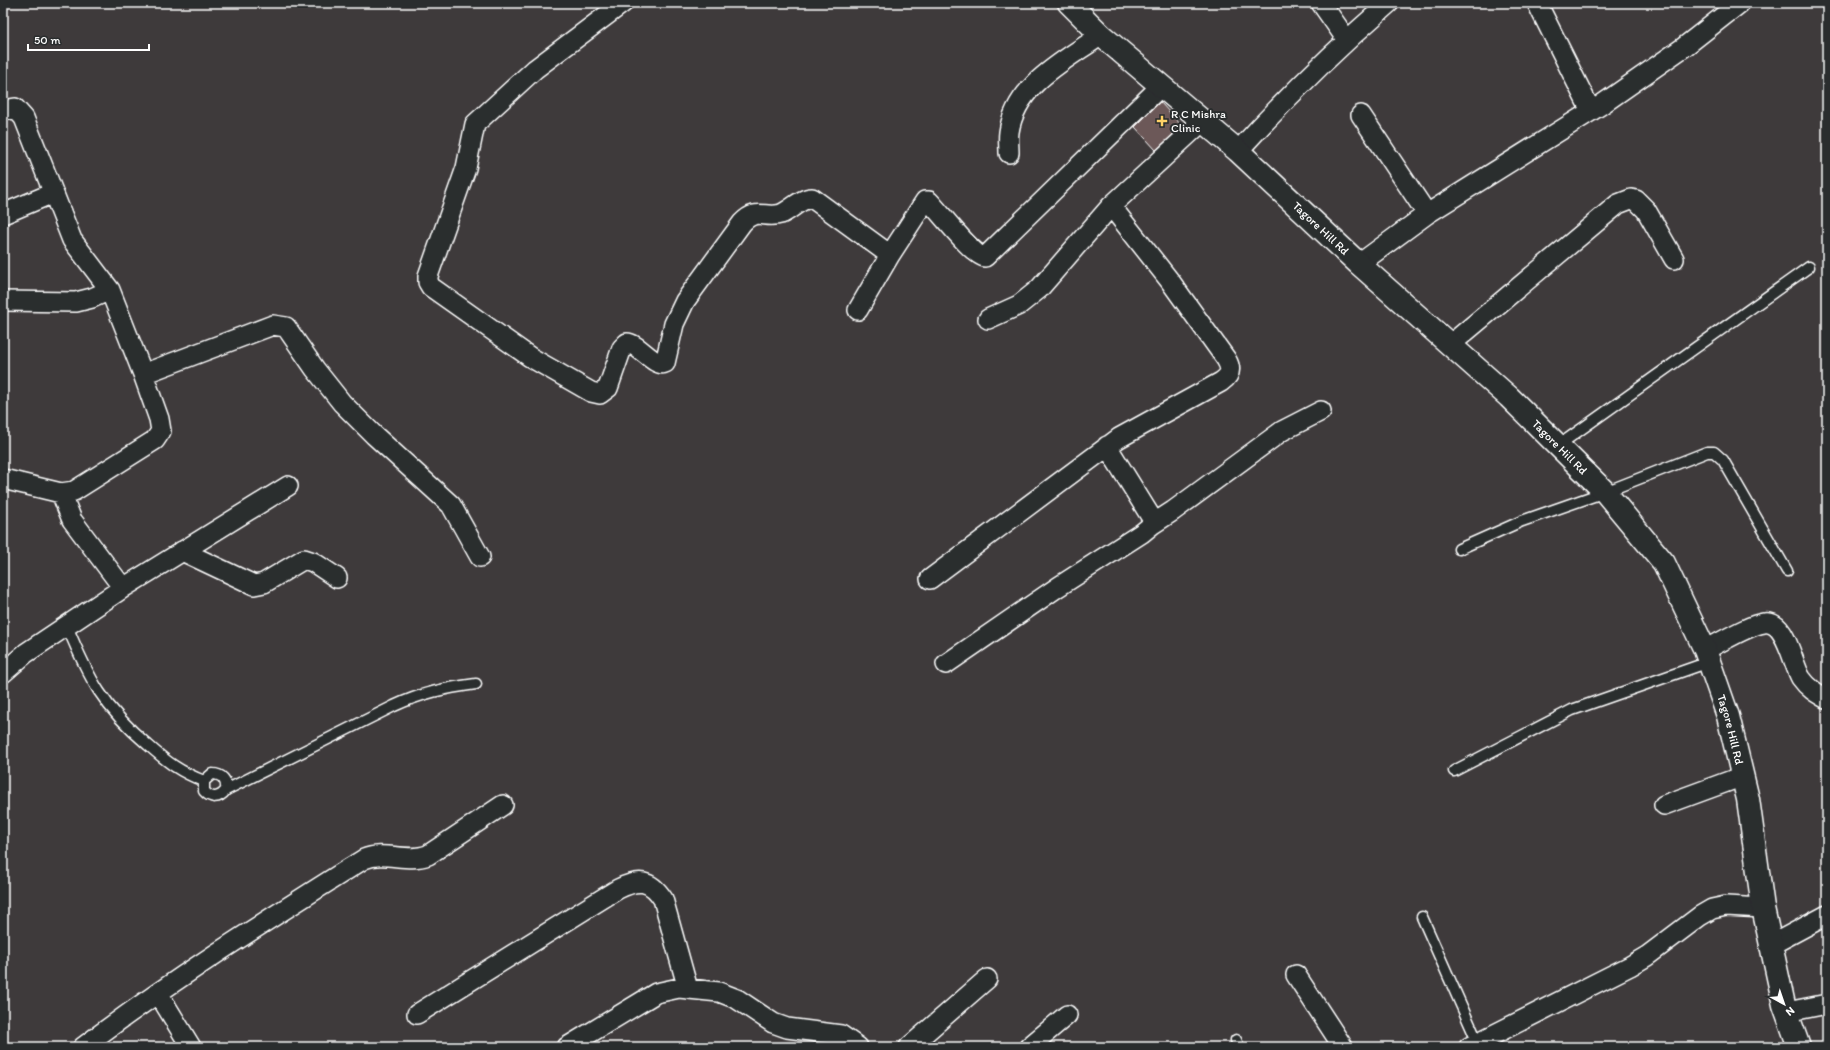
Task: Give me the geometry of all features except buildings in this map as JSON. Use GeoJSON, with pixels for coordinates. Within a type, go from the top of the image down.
{"type":"FeatureCollection","features":[{"type":"Feature","properties":{"kind":"main road","name":"Tagore Hill Rd"},"geometry":{"type":"LineString","coordinates":[[1069,3],[1101,35],[1160,87],[1238,151],[1359,264],[1451,344],[1559,445],[1605,492],[1664,563],[1707,656],[1722,698],[1743,776],[1752,826],[1763,908],[1787,1012],[1799,1047]]}},
{"type":"Feature","properties":{"kind":"street"},"geometry":{"type":"LineString","coordinates":[[623,3],[535,68],[475,124],[466,168],[428,276],[428,282],[431,287],[530,357],[591,392],[600,394],[608,388],[622,348],[627,343],[632,344],[659,364],[665,363],[674,324],[685,301],[742,223],[750,216],[759,214],[781,214],[812,198],[890,255]]}},
{"type":"Feature","properties":{"kind":"street"},"geometry":{"type":"LineString","coordinates":[[1321,3],[1347,40]]}},
{"type":"Feature","properties":{"kind":"street"},"geometry":{"type":"LineString","coordinates":[[1238,151],[1298,87],[1347,40],[1389,3]]}},
{"type":"Feature","properties":{"kind":"street"},"geometry":{"type":"LineString","coordinates":[[1537,3],[1591,111]]}},
{"type":"Feature","properties":{"kind":"street"},"geometry":{"type":"LineString","coordinates":[[1359,264],[1427,214],[1591,111],[1684,47],[1740,3]]}},
{"type":"Feature","properties":{"kind":"street"},"geometry":{"type":"LineString","coordinates":[[1009,154],[1008,132],[1020,102],[1027,91],[1036,81],[1101,35]]}},
{"type":"Feature","properties":{"kind":"street"},"geometry":{"type":"LineString","coordinates":[[858,310],[890,255],[924,203],[928,200],[980,255],[985,256],[1160,87]]}},
{"type":"Feature","properties":{"kind":"street"},"geometry":{"type":"LineString","coordinates":[[3,110],[15,108],[24,118],[72,240],[110,290],[143,374],[161,426],[159,436],[149,444],[81,488],[61,493],[3,479]]}},
{"type":"Feature","properties":{"kind":"street"},"geometry":{"type":"LineString","coordinates":[[1361,116],[1427,214]]}},
{"type":"Feature","properties":{"kind":"street"},"geometry":{"type":"LineString","coordinates":[[988,319],[1019,305],[1039,289],[1111,206],[1202,121]]}},
{"type":"Feature","properties":{"kind":"street"},"geometry":{"type":"LineString","coordinates":[[3,214],[53,192]]}},
{"type":"Feature","properties":{"kind":"street"},"geometry":{"type":"LineString","coordinates":[[1451,344],[1612,209],[1625,201],[1631,199],[1636,200],[1646,210],[1674,259]]}},
{"type":"Feature","properties":{"kind":"street"},"geometry":{"type":"LineString","coordinates":[[930,579],[1107,446],[1160,414],[1221,382],[1226,378],[1231,370],[1226,359],[1170,281],[1111,206]]}},
{"type":"Feature","properties":{"kind":"street"},"geometry":{"type":"LineString","coordinates":[[3,301],[76,302],[92,298],[110,290]]}},
{"type":"Feature","properties":{"kind":"street"},"geometry":{"type":"LineString","coordinates":[[143,374],[273,325],[286,327],[315,369],[348,409],[451,505],[480,557]]}},
{"type":"Feature","properties":{"kind":"street"},"geometry":{"type":"LineString","coordinates":[[946,664],[1058,587],[1142,533],[1282,431],[1321,411]]}},
{"type":"Feature","properties":{"kind":"street"},"geometry":{"type":"LineString","coordinates":[[1107,446],[1153,524]]}},
{"type":"Feature","properties":{"kind":"street"},"geometry":{"type":"LineString","coordinates":[[3,673],[26,653],[123,588],[288,486]]}},
{"type":"Feature","properties":{"kind":"street"},"geometry":{"type":"LineString","coordinates":[[61,493],[72,520],[123,588]]}},
{"type":"Feature","properties":{"kind":"street"},"geometry":{"type":"LineString","coordinates":[[182,551],[254,585],[264,584],[304,558],[313,562],[337,578]]}},
{"type":"Feature","properties":{"kind":"street"},"geometry":{"type":"LineString","coordinates":[[1707,656],[1753,626],[1764,623],[1773,623],[1779,627],[1800,676],[1816,693],[1827,699]]}},
{"type":"Feature","properties":{"kind":"street"},"geometry":{"type":"LineString","coordinates":[[1664,805],[1743,776]]}},
{"type":"Feature","properties":{"kind":"street"},"geometry":{"type":"LineString","coordinates":[[83,1047],[158,993],[364,859],[372,856],[414,858],[428,855],[503,805]]}},
{"type":"Feature","properties":{"kind":"street"},"geometry":{"type":"LineString","coordinates":[[417,1014],[618,889],[633,882],[647,883],[654,888],[663,899],[692,990]]}},
{"type":"Feature","properties":{"kind":"street"},"geometry":{"type":"LineString","coordinates":[[1481,1044],[1636,963],[1700,916],[1712,909],[1726,906],[1763,908]]}},
{"type":"Feature","properties":{"kind":"street"},"geometry":{"type":"LineString","coordinates":[[1771,944],[1827,915]]}},
{"type":"Feature","properties":{"kind":"street"},"geometry":{"type":"LineString","coordinates":[[1296,975],[1343,1047]]}},
{"type":"Feature","properties":{"kind":"street"},"geometry":{"type":"LineString","coordinates":[[909,1047],[987,979]]}},
{"type":"Feature","properties":{"kind":"street"},"geometry":{"type":"LineString","coordinates":[[567,1047],[656,994],[672,988],[719,992],[737,999],[773,1023],[787,1028],[841,1035],[858,1047]]}},
{"type":"Feature","properties":{"kind":"street"},"geometry":{"type":"LineString","coordinates":[[158,993],[191,1047]]}},
{"type":"Feature","properties":{"kind":"street"},"geometry":{"type":"LineString","coordinates":[[1787,1012],[1827,1004]]}},
{"type":"Feature","properties":{"kind":"street"},"geometry":{"type":"LineString","coordinates":[[1029,1047],[1067,1015]]}},
{"type":"Feature","properties":{"kind":"lane"},"geometry":{"type":"LineString","coordinates":[[1559,445],[1809,267]]}},
{"type":"Feature","properties":{"kind":"lane"},"geometry":{"type":"LineString","coordinates":[[1459,548],[1522,521],[1605,492],[1696,454],[1714,452],[1727,467],[1787,571]]}},
{"type":"Feature","properties":{"kind":"lane"},"geometry":{"type":"LineString","coordinates":[[67,626],[93,685],[117,717],[175,768],[204,781]]}},
{"type":"Feature","properties":{"kind":"lane"},"geometry":{"type":"LineString","coordinates":[[1454,771],[1572,710],[1707,656]]}},
{"type":"Feature","properties":{"kind":"lane"},"geometry":{"type":"LineString","coordinates":[[226,790],[225,780],[222,776],[212,774],[204,781],[204,791],[212,797],[218,797],[226,790],[420,694],[446,688],[476,684]]}},
{"type":"Feature","properties":{"kind":"lane"},"geometry":{"type":"LineString","coordinates":[[1422,917],[1481,1044]]}},
{"type":"Feature","properties":{"kind":"place","name":"R C Mishra Clinic"},"geometry":{"type":"Point","coordinates":[1162,121]}}]}
